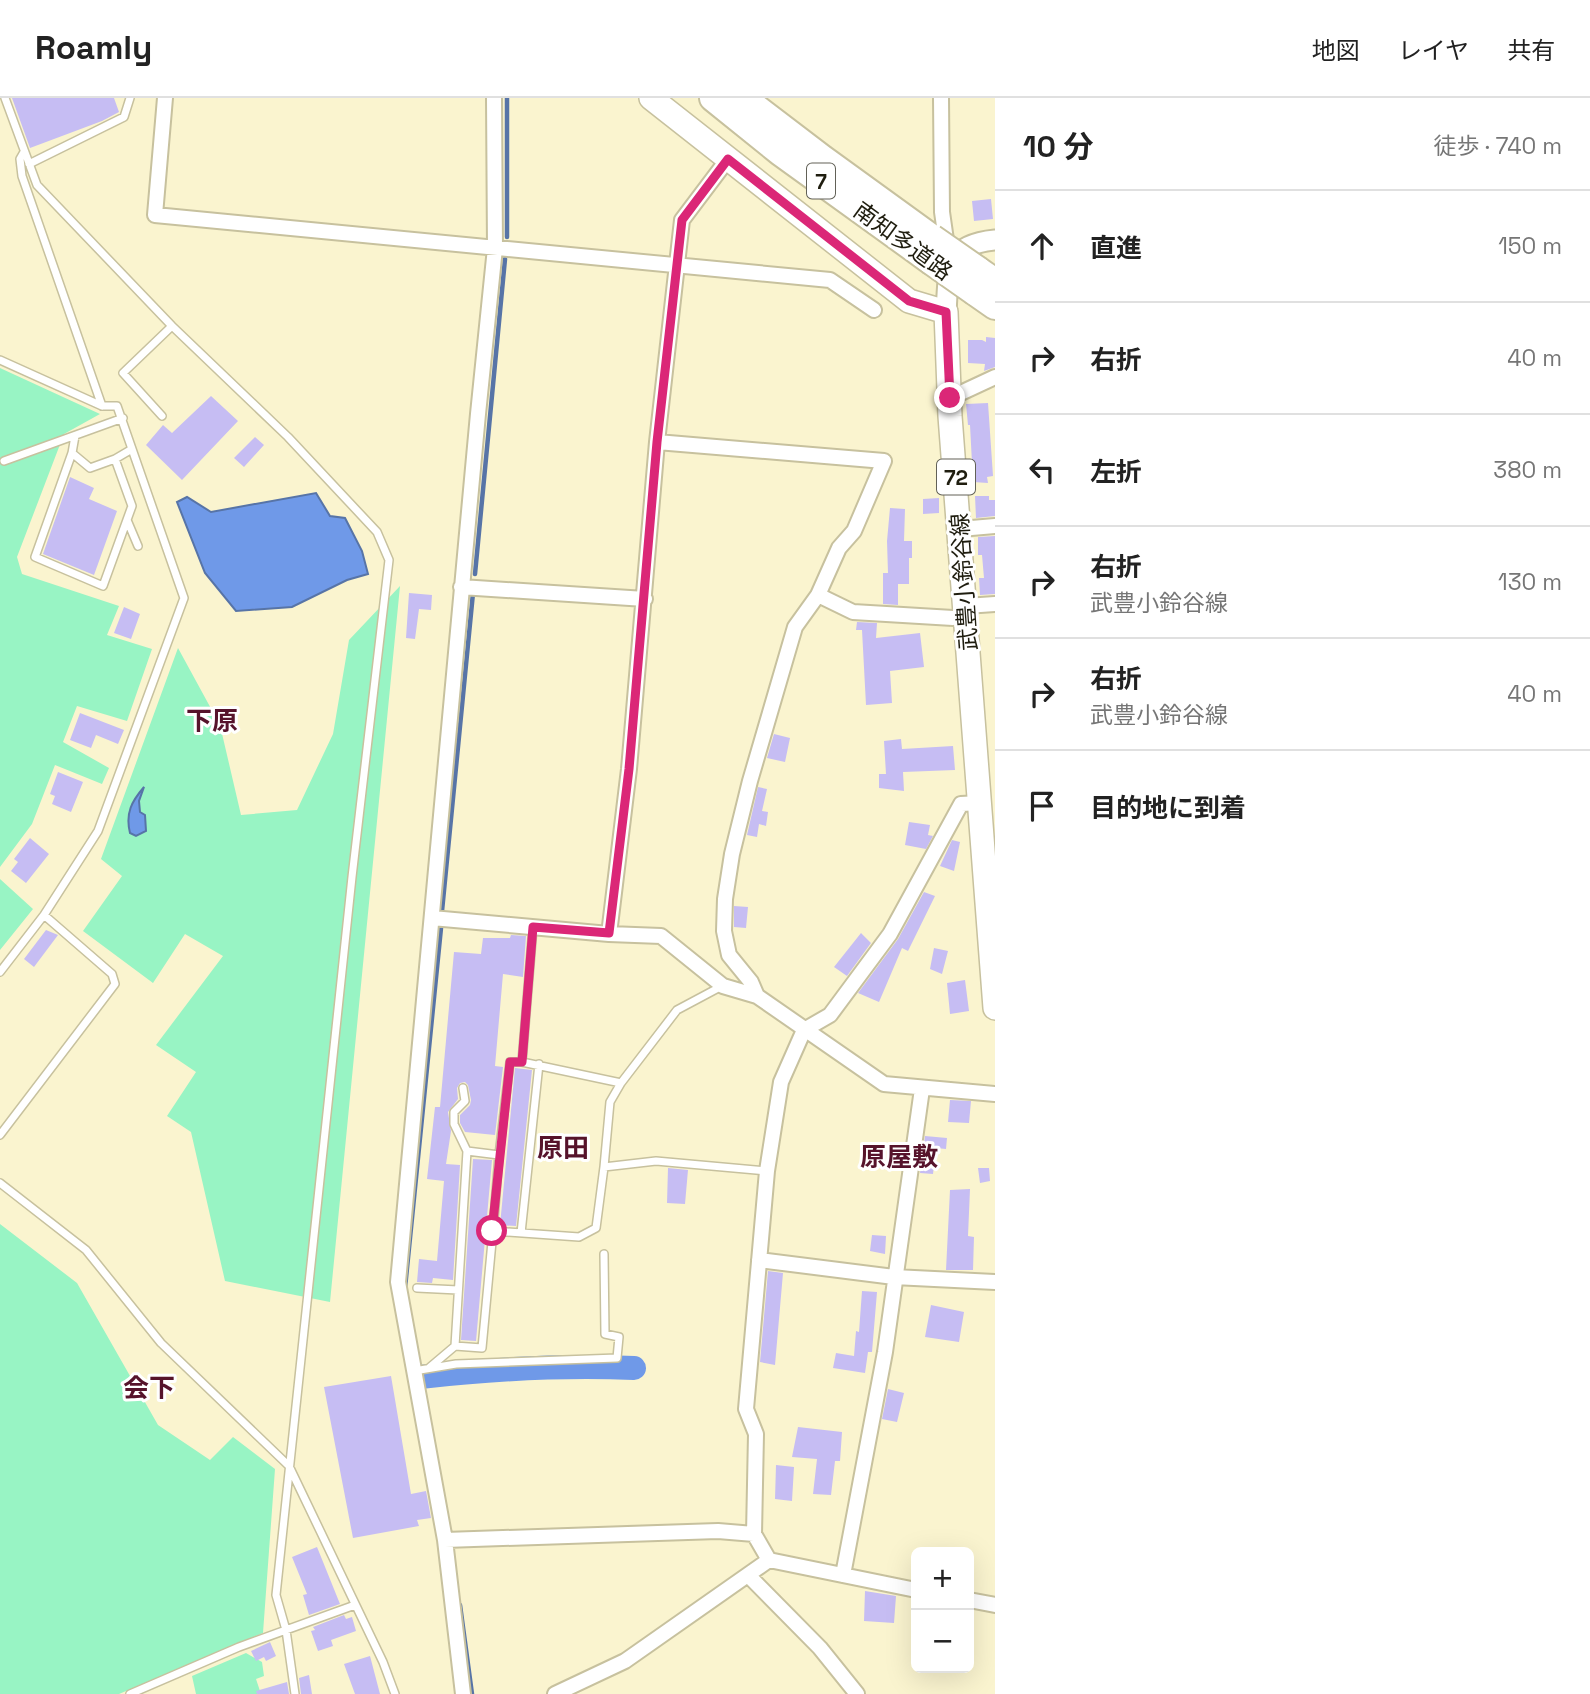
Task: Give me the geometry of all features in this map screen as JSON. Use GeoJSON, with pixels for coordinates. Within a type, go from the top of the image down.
{"type":"FeatureCollection","features":[{"type":"Feature","properties":{"kind":"highway","name":"南知多道路"},"geometry":{"type":"LineString","coordinates":[[713,98],[780,152],[988,285]]}},
{"type":"Feature","properties":{"kind":"highway","name":"南知多道路"},"geometry":{"type":"LineString","coordinates":[[743,98],[938,255]]}},
{"type":"Feature","properties":{"kind":"main road"},"geometry":{"type":"LineString","coordinates":[[651,98],[909,301],[946,312],[938,255],[977,242],[995,240]]}},
{"type":"Feature","properties":{"kind":"main road","name":"武豊小鈴谷線"},"geometry":{"type":"LineString","coordinates":[[946,312],[960,529],[960,612],[985,806],[995,1008]]}},
{"type":"Feature","properties":{"kind":"street"},"geometry":{"type":"LineString","coordinates":[[165,98],[155,215],[830,280],[874,310]]}},
{"type":"Feature","properties":{"kind":"street"},"geometry":{"type":"LineString","coordinates":[[463,1694],[445,1540],[398,1282],[461,587],[495,248],[494,98]]}},
{"type":"Feature","properties":{"kind":"street"},"geometry":{"type":"LineString","coordinates":[[938,255],[942,212],[942,98]]}},
{"type":"Feature","properties":{"kind":"street"},"geometry":{"type":"LineString","coordinates":[[609,933],[645,599],[657,442],[682,220],[728,159]]}},
{"type":"Feature","properties":{"kind":"street"},"geometry":{"type":"LineString","coordinates":[[950,398],[995,377]]}},
{"type":"Feature","properties":{"kind":"street"},"geometry":{"type":"LineString","coordinates":[[657,442],[884,461],[854,531],[839,548],[818,595],[795,627],[750,781],[730,865],[724,931],[729,955],[751,982],[757,996]]}},
{"type":"Feature","properties":{"kind":"street"},"geometry":{"type":"LineString","coordinates":[[960,529],[995,526]]}},
{"type":"Feature","properties":{"kind":"street"},"geometry":{"type":"LineString","coordinates":[[461,587],[645,599]]}},
{"type":"Feature","properties":{"kind":"street"},"geometry":{"type":"LineString","coordinates":[[818,595],[853,612],[960,612],[995,604]]}},
{"type":"Feature","properties":{"kind":"street"},"geometry":{"type":"LineString","coordinates":[[769,1560],[754,1534],[756,1434],[746,1409],[767,1171],[781,1082],[804,1030],[830,1015],[890,934],[961,804],[985,806]]}},
{"type":"Feature","properties":{"kind":"street"},"geometry":{"type":"LineString","coordinates":[[432,918],[661,936],[723,986],[757,996],[884,1084],[995,1094]]}},
{"type":"Feature","properties":{"kind":"street"},"geometry":{"type":"LineString","coordinates":[[844,1576],[883,1365],[922,1089]]}},
{"type":"Feature","properties":{"kind":"street"},"geometry":{"type":"LineString","coordinates":[[759,1260],[894,1277],[995,1282]]}},
{"type":"Feature","properties":{"kind":"street"},"geometry":{"type":"LineString","coordinates":[[445,1540],[718,1531],[754,1534]]}},
{"type":"Feature","properties":{"kind":"street"},"geometry":{"type":"LineString","coordinates":[[555,1694],[625,1661],[769,1560],[911,1589]]}},
{"type":"Feature","properties":{"kind":"street"},"geometry":{"type":"LineString","coordinates":[[748,1575],[820,1648],[857,1694]]}},
{"type":"Feature","properties":{"kind":"street"},"geometry":{"type":"LineString","coordinates":[[974,1601],[995,1605]]}},
{"type":"Feature","properties":{"kind":"lane"},"geometry":{"type":"LineString","coordinates":[[5,98],[37,185],[172,326],[288,437],[377,532],[389,560],[352,877],[276,1595],[286,1630],[295,1694]]}},
{"type":"Feature","properties":{"kind":"lane"},"geometry":{"type":"LineString","coordinates":[[29,164],[124,117],[130,98]]}},
{"type":"Feature","properties":{"kind":"lane"},"geometry":{"type":"LineString","coordinates":[[24,152],[20,159],[23,176],[102,406]]}},
{"type":"Feature","properties":{"kind":"lane"},"geometry":{"type":"LineString","coordinates":[[162,416],[123,373],[172,326]]}},
{"type":"Feature","properties":{"kind":"lane"},"geometry":{"type":"LineString","coordinates":[[0,360],[102,406],[117,406],[184,598],[98,831],[44,915],[0,972]]}},
{"type":"Feature","properties":{"kind":"lane"},"geometry":{"type":"LineString","coordinates":[[4,461],[122,418]]}},
{"type":"Feature","properties":{"kind":"lane"},"geometry":{"type":"LineString","coordinates":[[75,436],[72,453],[35,557],[103,586],[132,506],[115,459]]}},
{"type":"Feature","properties":{"kind":"lane"},"geometry":{"type":"LineString","coordinates":[[72,453],[90,468],[115,459],[132,449]]}},
{"type":"Feature","properties":{"kind":"lane"},"geometry":{"type":"LineString","coordinates":[[127,520],[138,546]]}},
{"type":"Feature","properties":{"kind":"lane"},"geometry":{"type":"LineString","coordinates":[[0,1135],[114,984],[112,974],[44,915]]}},
{"type":"Feature","properties":{"kind":"lane"},"geometry":{"type":"LineString","coordinates":[[522,1062],[533,927]]}},
{"type":"Feature","properties":{"kind":"lane"},"geometry":{"type":"LineString","coordinates":[[492,1231],[579,1237],[596,1228],[610,1102],[621,1083],[677,1010],[723,986]]}},
{"type":"Feature","properties":{"kind":"lane"},"geometry":{"type":"LineString","coordinates":[[429,1368],[455,1346],[482,1348],[510,1062],[539,1064],[621,1083]]}},
{"type":"Feature","properties":{"kind":"lane"},"geometry":{"type":"LineString","coordinates":[[521,1233],[539,1064]]}},
{"type":"Feature","properties":{"kind":"lane"},"geometry":{"type":"LineString","coordinates":[[455,1346],[467,1151],[454,1124],[454,1112],[464,1101],[463,1088]]}},
{"type":"Feature","properties":{"kind":"lane"},"geometry":{"type":"LineString","coordinates":[[467,1151],[499,1155]]}},
{"type":"Feature","properties":{"kind":"lane"},"geometry":{"type":"LineString","coordinates":[[604,1167],[656,1161],[767,1171]]}},
{"type":"Feature","properties":{"kind":"lane"},"geometry":{"type":"LineString","coordinates":[[0,1183],[86,1250],[161,1343],[289,1466],[383,1661],[395,1694]]}},
{"type":"Feature","properties":{"kind":"lane"},"geometry":{"type":"LineString","coordinates":[[413,1371],[456,1364],[617,1358],[619,1337],[605,1334],[604,1254]]}},
{"type":"Feature","properties":{"kind":"lane"},"geometry":{"type":"LineString","coordinates":[[417,1288],[458,1290]]}},
{"type":"Feature","properties":{"kind":"lane"},"geometry":{"type":"LineString","coordinates":[[130,1694],[239,1647],[355,1605]]}},
{"type":"Feature","properties":{"kind":"green space"},"geometry":{"type":"Polygon","coordinates":[[[0,368],[100,414],[64,434],[17,557],[22,574],[119,606],[107,635],[152,649],[127,721],[77,706],[63,742],[109,768],[102,784],[55,765],[32,824],[0,867],[0,368]]]}},
{"type":"Feature","properties":{"kind":"green space"},"geometry":{"type":"Polygon","coordinates":[[[400,586],[330,1302],[225,1281],[191,1132],[167,1116],[196,1072],[156,1045],[223,956],[185,934],[153,983],[83,931],[122,876],[101,859],[178,648],[220,725],[241,815],[297,810],[333,734],[349,640],[400,586]]]}},
{"type":"Feature","properties":{"kind":"green space"},"geometry":{"type":"Polygon","coordinates":[[[0,879],[33,909],[0,950],[0,879]]]}},
{"type":"Feature","properties":{"kind":"green space"},"geometry":{"type":"Polygon","coordinates":[[[0,1224],[77,1283],[158,1425],[210,1460],[233,1437],[275,1469],[263,1633],[119,1694],[0,1694],[0,1224]]]}},
{"type":"Feature","properties":{"kind":"green space"},"geometry":{"type":"Polygon","coordinates":[[[246,1653],[262,1662],[264,1676],[256,1679],[261,1694],[196,1694],[192,1676],[246,1653]]]}},
{"type":"Feature","properties":{"kind":"water"},"geometry":{"type":"Polygon","coordinates":[[[316,493],[330,516],[345,518],[362,551],[368,574],[347,580],[292,607],[236,611],[205,573],[177,502],[187,497],[211,512],[316,493]]]}},
{"type":"Feature","properties":{"kind":"water"},"geometry":{"type":"Polygon","coordinates":[[[144,787],[139,801],[140,812],[145,815],[146,831],[136,836],[130,833],[129,813],[144,787]]]}},
{"type":"Feature","properties":{"kind":"building"},"geometry":{"type":"Polygon","coordinates":[[[12,98],[114,98],[119,112],[30,148],[12,98]]]}},
{"type":"Feature","properties":{"kind":"building"},"geometry":{"type":"Polygon","coordinates":[[[991,199],[993,219],[974,221],[972,201],[991,199]]]}},
{"type":"Feature","properties":{"kind":"building"},"geometry":{"type":"Polygon","coordinates":[[[986,337],[995,338],[995,367],[984,371],[985,364],[968,363],[968,340],[986,342],[986,337]]]}},
{"type":"Feature","properties":{"kind":"building"},"geometry":{"type":"Polygon","coordinates":[[[211,396],[238,421],[182,480],[146,445],[163,425],[172,433],[211,396]]]}},
{"type":"Feature","properties":{"kind":"building"},"geometry":{"type":"Polygon","coordinates":[[[988,403],[993,476],[987,477],[988,483],[973,482],[970,425],[966,404],[988,403]]]}},
{"type":"Feature","properties":{"kind":"building"},"geometry":{"type":"Polygon","coordinates":[[[255,437],[264,445],[244,467],[234,458],[255,437]]]}},
{"type":"Feature","properties":{"kind":"building"},"geometry":{"type":"Polygon","coordinates":[[[70,477],[94,488],[89,499],[117,511],[94,575],[43,554],[70,477]]]}},
{"type":"Feature","properties":{"kind":"building"},"geometry":{"type":"Polygon","coordinates":[[[975,496],[989,496],[989,500],[995,500],[995,516],[976,518],[975,496]]]}},
{"type":"Feature","properties":{"kind":"building"},"geometry":{"type":"Polygon","coordinates":[[[939,498],[939,513],[923,514],[923,499],[939,498]]]}},
{"type":"Feature","properties":{"kind":"building"},"geometry":{"type":"Polygon","coordinates":[[[890,508],[905,509],[904,541],[912,541],[909,584],[898,584],[898,605],[883,604],[883,573],[888,573],[890,508]]]}},
{"type":"Feature","properties":{"kind":"building"},"geometry":{"type":"Polygon","coordinates":[[[995,536],[995,594],[980,595],[979,578],[984,578],[982,555],[978,555],[978,537],[995,536]]]}},
{"type":"Feature","properties":{"kind":"building"},"geometry":{"type":"Polygon","coordinates":[[[409,593],[432,595],[431,610],[419,609],[415,639],[406,638],[409,593]]]}},
{"type":"Feature","properties":{"kind":"building"},"geometry":{"type":"Polygon","coordinates":[[[124,607],[140,614],[131,639],[114,633],[124,607]]]}},
{"type":"Feature","properties":{"kind":"building"},"geometry":{"type":"Polygon","coordinates":[[[857,622],[877,623],[876,638],[920,633],[924,667],[890,671],[892,703],[866,705],[862,630],[856,630],[857,622]]]}},
{"type":"Feature","properties":{"kind":"building"},"geometry":{"type":"Polygon","coordinates":[[[80,713],[124,730],[118,744],[96,735],[91,748],[70,740],[80,713]]]}},
{"type":"Feature","properties":{"kind":"building"},"geometry":{"type":"Polygon","coordinates":[[[774,734],[790,738],[785,762],[767,758],[774,734]]]}},
{"type":"Feature","properties":{"kind":"building"},"geometry":{"type":"Polygon","coordinates":[[[901,739],[902,749],[953,746],[955,770],[903,772],[904,791],[879,788],[879,774],[886,774],[884,741],[901,739]]]}},
{"type":"Feature","properties":{"kind":"building"},"geometry":{"type":"Polygon","coordinates":[[[58,772],[83,782],[71,812],[52,804],[55,796],[50,794],[58,772]]]}},
{"type":"Feature","properties":{"kind":"building"},"geometry":{"type":"Polygon","coordinates":[[[758,787],[767,789],[762,811],[768,812],[766,826],[759,824],[757,837],[747,835],[758,787]]]}},
{"type":"Feature","properties":{"kind":"building"},"geometry":{"type":"Polygon","coordinates":[[[909,822],[930,825],[928,835],[933,836],[926,849],[905,845],[909,822]]]}},
{"type":"Feature","properties":{"kind":"building"},"geometry":{"type":"Polygon","coordinates":[[[30,838],[49,854],[26,883],[11,871],[18,862],[14,859],[30,838]]]}},
{"type":"Feature","properties":{"kind":"building"},"geometry":{"type":"Polygon","coordinates":[[[952,840],[960,842],[954,871],[940,866],[952,840]]]}},
{"type":"Feature","properties":{"kind":"building"},"geometry":{"type":"Polygon","coordinates":[[[924,892],[935,896],[908,951],[902,948],[879,1002],[858,993],[898,939],[924,892]]]}},
{"type":"Feature","properties":{"kind":"building"},"geometry":{"type":"Polygon","coordinates":[[[734,906],[748,907],[746,928],[734,927],[734,906]]]}},
{"type":"Feature","properties":{"kind":"building"},"geometry":{"type":"Polygon","coordinates":[[[46,930],[58,935],[34,967],[24,959],[46,930]]]}},
{"type":"Feature","properties":{"kind":"building"},"geometry":{"type":"Polygon","coordinates":[[[861,933],[871,943],[847,976],[834,967],[861,933]]]}},
{"type":"Feature","properties":{"kind":"building"},"geometry":{"type":"Polygon","coordinates":[[[511,935],[526,936],[523,977],[503,974],[495,1066],[503,1067],[495,1135],[465,1132],[460,1123],[460,1115],[470,1105],[471,1100],[468,1085],[465,1082],[460,1083],[457,1088],[458,1099],[448,1112],[451,1131],[446,1164],[460,1165],[453,1280],[433,1278],[432,1283],[417,1282],[419,1259],[437,1261],[444,1181],[427,1179],[435,1107],[440,1107],[454,952],[481,954],[483,938],[510,938],[511,935]]]}},
{"type":"Feature","properties":{"kind":"building"},"geometry":{"type":"Polygon","coordinates":[[[934,948],[948,951],[942,974],[930,969],[934,948]]]}},
{"type":"Feature","properties":{"kind":"building"},"geometry":{"type":"Polygon","coordinates":[[[965,980],[969,1011],[950,1014],[947,983],[965,980]]]}},
{"type":"Feature","properties":{"kind":"building"},"geometry":{"type":"Polygon","coordinates":[[[515,1068],[532,1070],[516,1226],[500,1225],[515,1068]]]}},
{"type":"Feature","properties":{"kind":"building"},"geometry":{"type":"Polygon","coordinates":[[[950,1100],[971,1101],[969,1123],[948,1122],[950,1100]]]}},
{"type":"Feature","properties":{"kind":"building"},"geometry":{"type":"Polygon","coordinates":[[[925,1136],[947,1138],[946,1149],[936,1148],[933,1174],[920,1173],[925,1136]]]}},
{"type":"Feature","properties":{"kind":"building"},"geometry":{"type":"Polygon","coordinates":[[[473,1159],[492,1160],[476,1341],[461,1340],[473,1159]]]}},
{"type":"Feature","properties":{"kind":"building"},"geometry":{"type":"Polygon","coordinates":[[[668,1168],[688,1170],[685,1204],[667,1203],[668,1168]]]}},
{"type":"Feature","properties":{"kind":"building"},"geometry":{"type":"Polygon","coordinates":[[[978,1168],[989,1168],[990,1181],[980,1183],[978,1168]]]}},
{"type":"Feature","properties":{"kind":"building"},"geometry":{"type":"Polygon","coordinates":[[[970,1189],[968,1236],[974,1237],[973,1270],[946,1270],[950,1190],[970,1189]]]}},
{"type":"Feature","properties":{"kind":"building"},"geometry":{"type":"Polygon","coordinates":[[[872,1235],[886,1236],[885,1254],[870,1251],[872,1235]]]}},
{"type":"Feature","properties":{"kind":"building"},"geometry":{"type":"Polygon","coordinates":[[[768,1271],[783,1273],[775,1365],[760,1362],[768,1271]]]}},
{"type":"Feature","properties":{"kind":"building"},"geometry":{"type":"Polygon","coordinates":[[[862,1291],[877,1292],[872,1352],[868,1352],[865,1373],[833,1368],[836,1353],[854,1356],[862,1291]]]}},
{"type":"Feature","properties":{"kind":"building"},"geometry":{"type":"Polygon","coordinates":[[[931,1305],[964,1312],[959,1342],[925,1337],[931,1305]]]}},
{"type":"Feature","properties":{"kind":"building"},"geometry":{"type":"Polygon","coordinates":[[[391,1376],[411,1494],[426,1491],[431,1518],[417,1520],[419,1526],[353,1538],[324,1387],[391,1376]]]}},
{"type":"Feature","properties":{"kind":"building"},"geometry":{"type":"Polygon","coordinates":[[[888,1389],[904,1393],[897,1422],[882,1419],[888,1389]]]}},
{"type":"Feature","properties":{"kind":"building"},"geometry":{"type":"Polygon","coordinates":[[[798,1427],[842,1432],[840,1461],[835,1461],[831,1495],[813,1494],[817,1459],[792,1457],[798,1427]]]}},
{"type":"Feature","properties":{"kind":"building"},"geometry":{"type":"Polygon","coordinates":[[[776,1465],[794,1467],[792,1501],[775,1499],[776,1465]]]}},
{"type":"Feature","properties":{"kind":"building"},"geometry":{"type":"Polygon","coordinates":[[[317,1547],[340,1604],[309,1615],[303,1595],[307,1594],[292,1557],[317,1547]]]}},
{"type":"Feature","properties":{"kind":"building"},"geometry":{"type":"Polygon","coordinates":[[[865,1591],[896,1596],[894,1623],[864,1621],[865,1591]]]}},
{"type":"Feature","properties":{"kind":"building"},"geometry":{"type":"Polygon","coordinates":[[[344,1615],[346,1619],[352,1617],[356,1631],[331,1640],[333,1646],[318,1651],[311,1631],[315,1630],[313,1627],[344,1615]]]}},
{"type":"Feature","properties":{"kind":"building"},"geometry":{"type":"Polygon","coordinates":[[[270,1642],[276,1656],[266,1661],[264,1657],[256,1661],[251,1651],[270,1642]]]}},
{"type":"Feature","properties":{"kind":"building"},"geometry":{"type":"Polygon","coordinates":[[[370,1656],[380,1694],[355,1694],[344,1664],[370,1656]]]}},
{"type":"Feature","properties":{"kind":"building"},"geometry":{"type":"Polygon","coordinates":[[[309,1675],[312,1694],[301,1694],[299,1678],[309,1675]]]}},
{"type":"Feature","properties":{"kind":"building"},"geometry":{"type":"Polygon","coordinates":[[[287,1682],[289,1694],[257,1694],[256,1691],[287,1682]]]}},
{"type":"Feature","properties":{"kind":"waterway"},"geometry":{"type":"LineString","coordinates":[[507,98],[507,237]]}},
{"type":"Feature","properties":{"kind":"waterway"},"geometry":{"type":"LineString","coordinates":[[475,574],[505,259]]}},
{"type":"Feature","properties":{"kind":"waterway"},"geometry":{"type":"LineString","coordinates":[[442,911],[473,593]]}},
{"type":"Feature","properties":{"kind":"waterway"},"geometry":{"type":"LineString","coordinates":[[405,1288],[441,928]]}},
{"type":"Feature","properties":{"kind":"waterway"},"geometry":{"type":"LineString","coordinates":[[420,1377],[527,1368],[634,1368]]}},
{"type":"Feature","properties":{"kind":"waterway"},"geometry":{"type":"LineString","coordinates":[[460,1605],[472,1694]]}},
{"type":"Feature","properties":{"kind":"district","name":"下原"},"geometry":{"type":"Point","coordinates":[212,721]}},
{"type":"Feature","properties":{"kind":"district","name":"原田"},"geometry":{"type":"Point","coordinates":[563,1148]}},
{"type":"Feature","properties":{"kind":"district","name":"原屋敷"},"geometry":{"type":"Point","coordinates":[899,1157]}},
{"type":"Feature","properties":{"kind":"district","name":"会下"},"geometry":{"type":"Point","coordinates":[149,1388]}},
{"type":"Feature","properties":{"kind":"route"},"geometry":{"type":"LineString","coordinates":[[492,1231],[510,1062],[522,1062],[533,927],[609,933],[629,769],[657,442],[682,220],[728,159],[909,301],[946,312],[950,398]]}}]}
